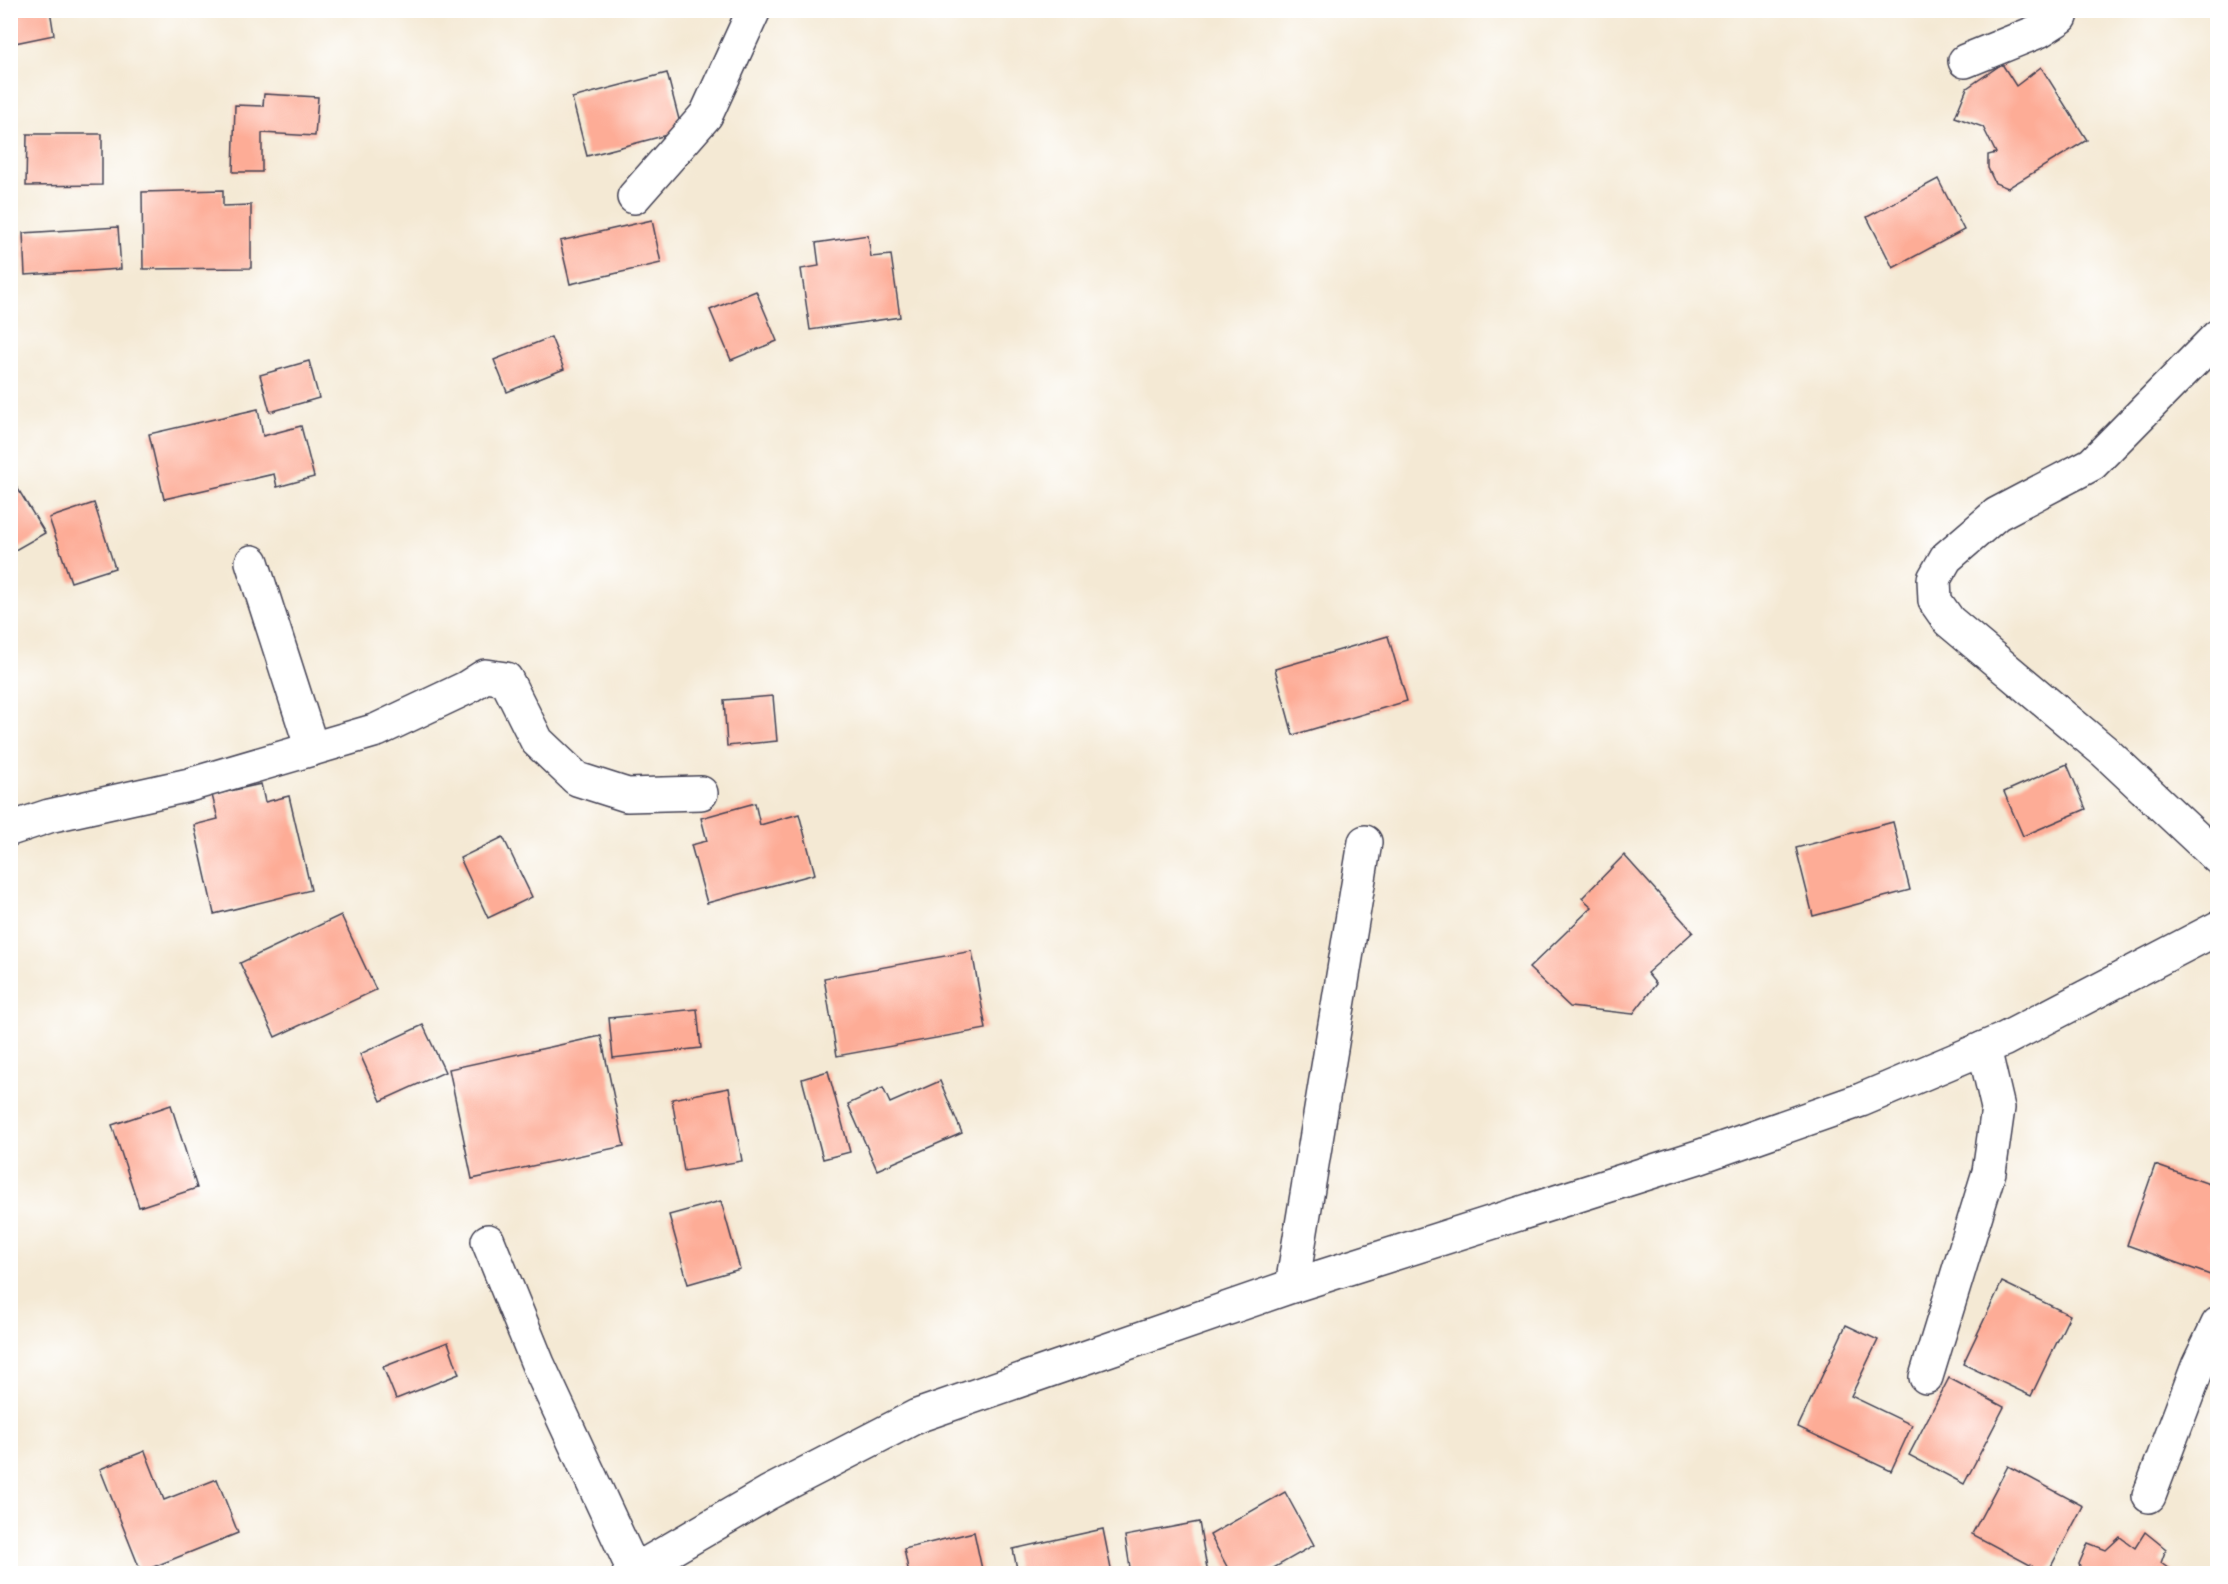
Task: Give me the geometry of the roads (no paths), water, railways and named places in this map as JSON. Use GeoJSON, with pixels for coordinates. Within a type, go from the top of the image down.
{"type":"FeatureCollection","features":[{"type":"Feature","properties":{"kind":"street"},"geometry":{"type":"LineString","coordinates":[[634,197],[706,115],[754,10]]}},
{"type":"Feature","properties":{"kind":"street"},"geometry":{"type":"LineString","coordinates":[[1965,61],[2039,31],[2061,16],[2063,10]]}},
{"type":"Feature","properties":{"kind":"street"},"geometry":{"type":"LineString","coordinates":[[2217,336],[2092,464],[1996,514],[1946,558],[1934,579],[1935,601],[1949,621],[2104,751],[2217,858]]}},
{"type":"Feature","properties":{"kind":"street"},"geometry":{"type":"LineString","coordinates":[[252,562],[312,749]]}},
{"type":"Feature","properties":{"kind":"street"},"geometry":{"type":"LineString","coordinates":[[10,830],[49,816],[189,785],[377,730],[466,688],[486,676],[506,679],[537,741],[577,778],[627,795],[701,793]]}},
{"type":"Feature","properties":{"kind":"street"},"geometry":{"type":"LineString","coordinates":[[1292,1286],[1365,843]]}},
{"type":"Feature","properties":{"kind":"street"},"geometry":{"type":"LineString","coordinates":[[488,1241],[538,1364],[631,1572],[768,1493],[917,1416],[1292,1286],[1698,1157],[1861,1100],[1984,1048],[2217,928]]}},
{"type":"Feature","properties":{"kind":"street"},"geometry":{"type":"LineString","coordinates":[[1926,1377],[1989,1173],[1998,1108],[1984,1048]]}},
{"type":"Feature","properties":{"kind":"street"},"geometry":{"type":"LineString","coordinates":[[2149,1496],[2198,1366],[2217,1324]]}}]}
